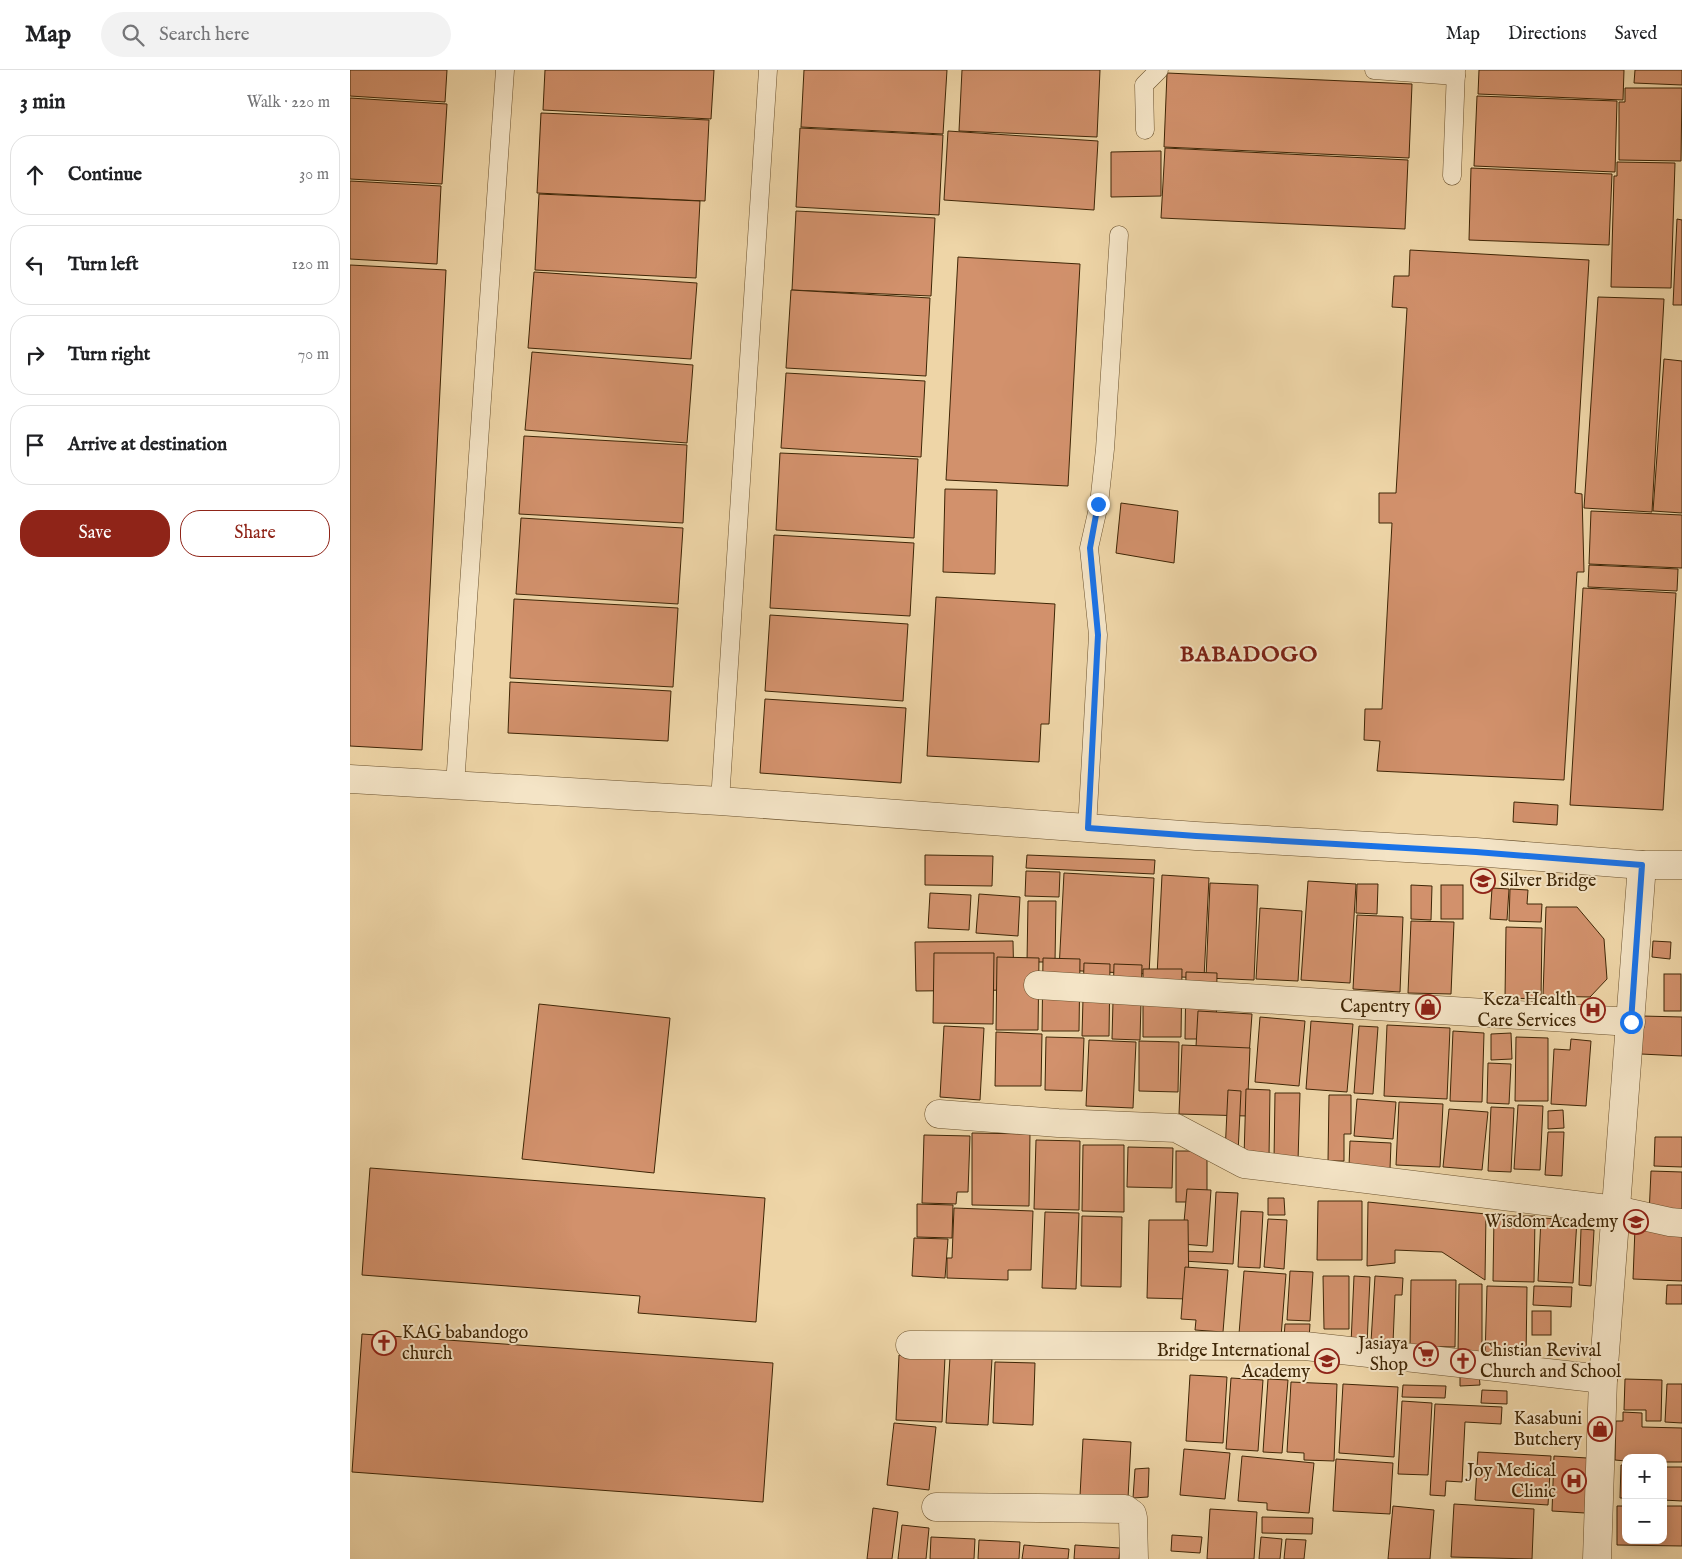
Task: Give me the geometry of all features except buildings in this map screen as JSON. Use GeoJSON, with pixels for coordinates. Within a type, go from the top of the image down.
{"type":"FeatureCollection","features":[{"type":"Feature","properties":{"kind":"street"},"geometry":{"type":"LineString","coordinates":[[350,779],[720,801],[1642,865],[1682,864]]}},
{"type":"Feature","properties":{"kind":"street"},"geometry":{"type":"LineString","coordinates":[[1597,1559],[1603,1379],[1642,865]]}},
{"type":"Feature","properties":{"kind":"street"},"geometry":{"type":"LineString","coordinates":[[1038,985],[1631,1022]]}},
{"type":"Feature","properties":{"kind":"street"},"geometry":{"type":"LineString","coordinates":[[939,1114],[1058,1123],[1176,1128],[1244,1164],[1616,1210],[1682,1223]]}},
{"type":"Feature","properties":{"kind":"street"},"geometry":{"type":"LineString","coordinates":[[910,1345],[1305,1346],[1603,1379]]}},
{"type":"Feature","properties":{"kind":"street"},"geometry":{"type":"LineString","coordinates":[[936,1507],[1125,1509],[1132,1514],[1133,1518],[1134,1559]]}},
{"type":"Feature","properties":{"kind":"lane"},"geometry":{"type":"LineString","coordinates":[[455,785],[505,70]]}},
{"type":"Feature","properties":{"kind":"lane"},"geometry":{"type":"LineString","coordinates":[[720,801],[768,70]]}},
{"type":"Feature","properties":{"kind":"lane"},"geometry":{"type":"LineString","coordinates":[[1145,130],[1144,85],[1159,70]]}},
{"type":"Feature","properties":{"kind":"lane"},"geometry":{"type":"LineString","coordinates":[[1374,70],[1456,73],[1452,176]]}},
{"type":"Feature","properties":{"kind":"lane"},"geometry":{"type":"LineString","coordinates":[[1088,828],[1098,635],[1090,548],[1105,449],[1119,235]]}},
{"type":"Feature","properties":{"kind":"place","name":"Silver Bridge"},"geometry":{"type":"Point","coordinates":[1483,881]}},
{"type":"Feature","properties":{"kind":"place","name":"Capentry"},"geometry":{"type":"Point","coordinates":[1428,1007]}},
{"type":"Feature","properties":{"kind":"place","name":"Keza Health Care Services"},"geometry":{"type":"Point","coordinates":[1593,1010]}},
{"type":"Feature","properties":{"kind":"place","name":"Wisdom Academy"},"geometry":{"type":"Point","coordinates":[1636,1222]}},
{"type":"Feature","properties":{"kind":"place","name":"KAG babandogo church"},"geometry":{"type":"Point","coordinates":[384,1343]}},
{"type":"Feature","properties":{"kind":"place","name":"Jasiaya Shop"},"geometry":{"type":"Point","coordinates":[1426,1354]}},
{"type":"Feature","properties":{"kind":"place","name":"Bridge International Academy"},"geometry":{"type":"Point","coordinates":[1327,1361]}},
{"type":"Feature","properties":{"kind":"place","name":"Chistian Revival Church and School"},"geometry":{"type":"Point","coordinates":[1463,1361]}},
{"type":"Feature","properties":{"kind":"place","name":"Kasabuni Butchery"},"geometry":{"type":"Point","coordinates":[1600,1429]}},
{"type":"Feature","properties":{"kind":"place","name":"Joy Medical Clinic"},"geometry":{"type":"Point","coordinates":[1574,1481]}},
{"type":"Feature","properties":{"kind":"district","name":"BABADOGO"},"geometry":{"type":"Point","coordinates":[1249,655]}},
{"type":"Feature","properties":{"kind":"route"},"geometry":{"type":"LineString","coordinates":[[1098,504],[1090,548],[1098,635],[1088,828],[1476,852],[1642,865],[1631,1022]]}}]}
